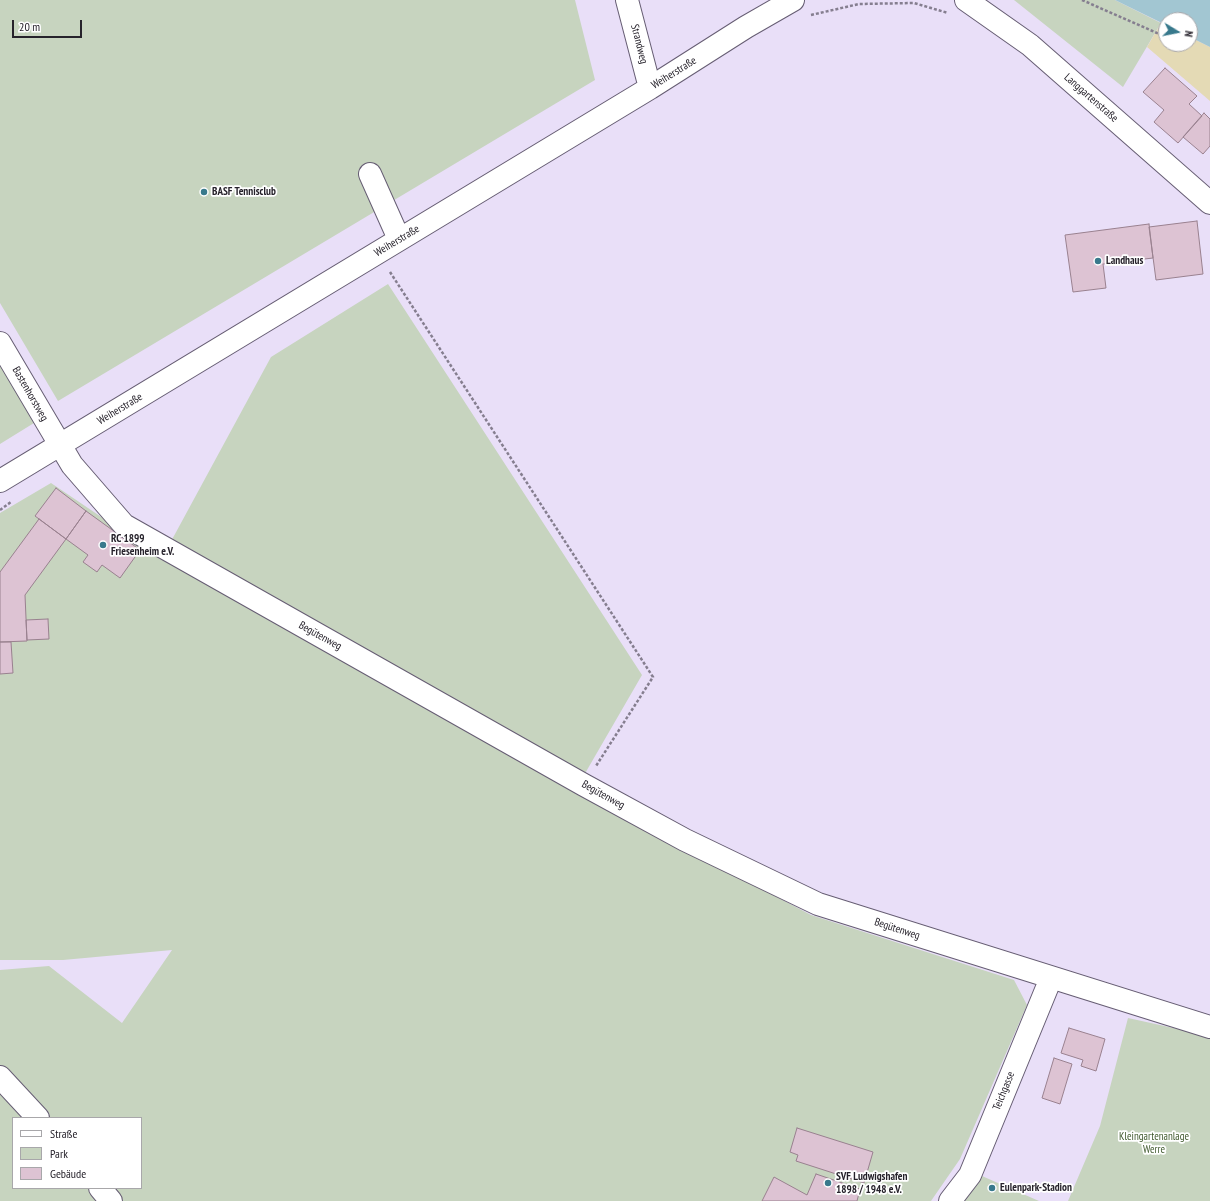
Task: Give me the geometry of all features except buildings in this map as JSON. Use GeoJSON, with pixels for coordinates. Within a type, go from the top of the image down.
{"type":"FeatureCollection","features":[{"type":"Feature","properties":{"kind":"street","name":"Strandweg"},"geometry":{"type":"LineString","coordinates":[[628,0],[650,88]]}},
{"type":"Feature","properties":{"kind":"street","name":"Weiherstraße"},"geometry":{"type":"LineString","coordinates":[[0,481],[650,88],[746,27],[793,0]]}},
{"type":"Feature","properties":{"kind":"street","name":"Langgartenstraße"},"geometry":{"type":"LineString","coordinates":[[960,7],[1030,45],[1210,203]]}},
{"type":"Feature","properties":{"kind":"street"},"geometry":{"type":"LineString","coordinates":[[370,174],[399,239]]}},
{"type":"Feature","properties":{"kind":"street","name":"Bastenhorstweg"},"geometry":{"type":"LineString","coordinates":[[0,343],[60,445]]}},
{"type":"Feature","properties":{"kind":"street","name":"Begütenweg"},"geometry":{"type":"LineString","coordinates":[[60,445],[72,464],[124,525],[584,785],[686,840],[818,904],[1210,1027]]}},
{"type":"Feature","properties":{"kind":"street","name":"Teichgasse"},"geometry":{"type":"LineString","coordinates":[[950,1201],[970,1175],[1051,978]]}},
{"type":"Feature","properties":{"kind":"street"},"geometry":{"type":"LineString","coordinates":[[0,1077],[37,1117]]}},
{"type":"Feature","properties":{"kind":"street"},"geometry":{"type":"LineString","coordinates":[[101,1189],[111,1201]]}},
{"type":"Feature","properties":{"kind":"path"},"geometry":{"type":"LineString","coordinates":[[1082,0],[1158,33]]}},
{"type":"Feature","properties":{"kind":"path"},"geometry":{"type":"LineString","coordinates":[[809,15],[859,4],[914,3],[960,7]]}},
{"type":"Feature","properties":{"kind":"path"},"geometry":{"type":"LineString","coordinates":[[384,276],[390,272],[653,677],[584,785]]}},
{"type":"Feature","properties":{"kind":"path"},"geometry":{"type":"LineString","coordinates":[[0,510],[13,501]]}},
{"type":"Feature","properties":{"kind":"green space","name":"BASF Tennisclub"},"geometry":{"type":"Polygon","coordinates":[[[0,0],[575,0],[595,80],[58,401],[0,303],[0,0]]]}},
{"type":"Feature","properties":{"kind":"green space"},"geometry":{"type":"Polygon","coordinates":[[[1014,0],[1115,0],[1158,22],[1158,28],[1123,87],[1014,0]]]}},
{"type":"Feature","properties":{"kind":"green space"},"geometry":{"type":"Polygon","coordinates":[[[388,284],[642,675],[576,789],[605,806],[811,915],[1014,980],[1027,1005],[960,1159],[931,1201],[0,1201],[0,970],[49,966],[122,1023],[172,950],[63,960],[0,960],[0,513],[51,483],[162,558],[271,357],[388,284]]]}},
{"type":"Feature","properties":{"kind":"green space"},"geometry":{"type":"Polygon","coordinates":[[[0,361],[34,423],[0,444],[0,361]]]}},
{"type":"Feature","properties":{"kind":"green space","name":"Kleingartenanlage Werre"},"geometry":{"type":"Polygon","coordinates":[[[1128,1018],[1210,1036],[1210,1201],[1068,1201],[1100,1126],[1128,1018]]]}},
{"type":"Feature","properties":{"kind":"green space","name":"Eulenpark-Stadion"},"geometry":{"type":"Polygon","coordinates":[[[982,1176],[1039,1201],[963,1201],[982,1176]]]}},
{"type":"Feature","properties":{"kind":"sand"},"geometry":{"type":"Polygon","coordinates":[[[1158,28],[1158,52],[1198,52],[1198,41],[1210,47],[1210,101],[1147,47],[1158,28]]]}},
{"type":"Feature","properties":{"kind":"water"},"geometry":{"type":"Polygon","coordinates":[[[1115,0],[1210,0],[1210,47],[1198,41],[1198,12],[1158,12],[1158,21],[1115,0]]]}},
{"type":"Feature","properties":{"kind":"place","name":"BASF Tennisclub"},"geometry":{"type":"Point","coordinates":[204,192]}},
{"type":"Feature","properties":{"kind":"place","name":"Landhaus"},"geometry":{"type":"Point","coordinates":[1098,261]}},
{"type":"Feature","properties":{"kind":"place","name":"RC 1899 Friesenheim e.V."},"geometry":{"type":"Point","coordinates":[103,545]}},
{"type":"Feature","properties":{"kind":"place","name":"SVF Ludwigshafen 1898 / 1948 e.V."},"geometry":{"type":"Point","coordinates":[828,1183]}},
{"type":"Feature","properties":{"kind":"place","name":"Eulenpark-Stadion"},"geometry":{"type":"Point","coordinates":[992,1188]}}]}
